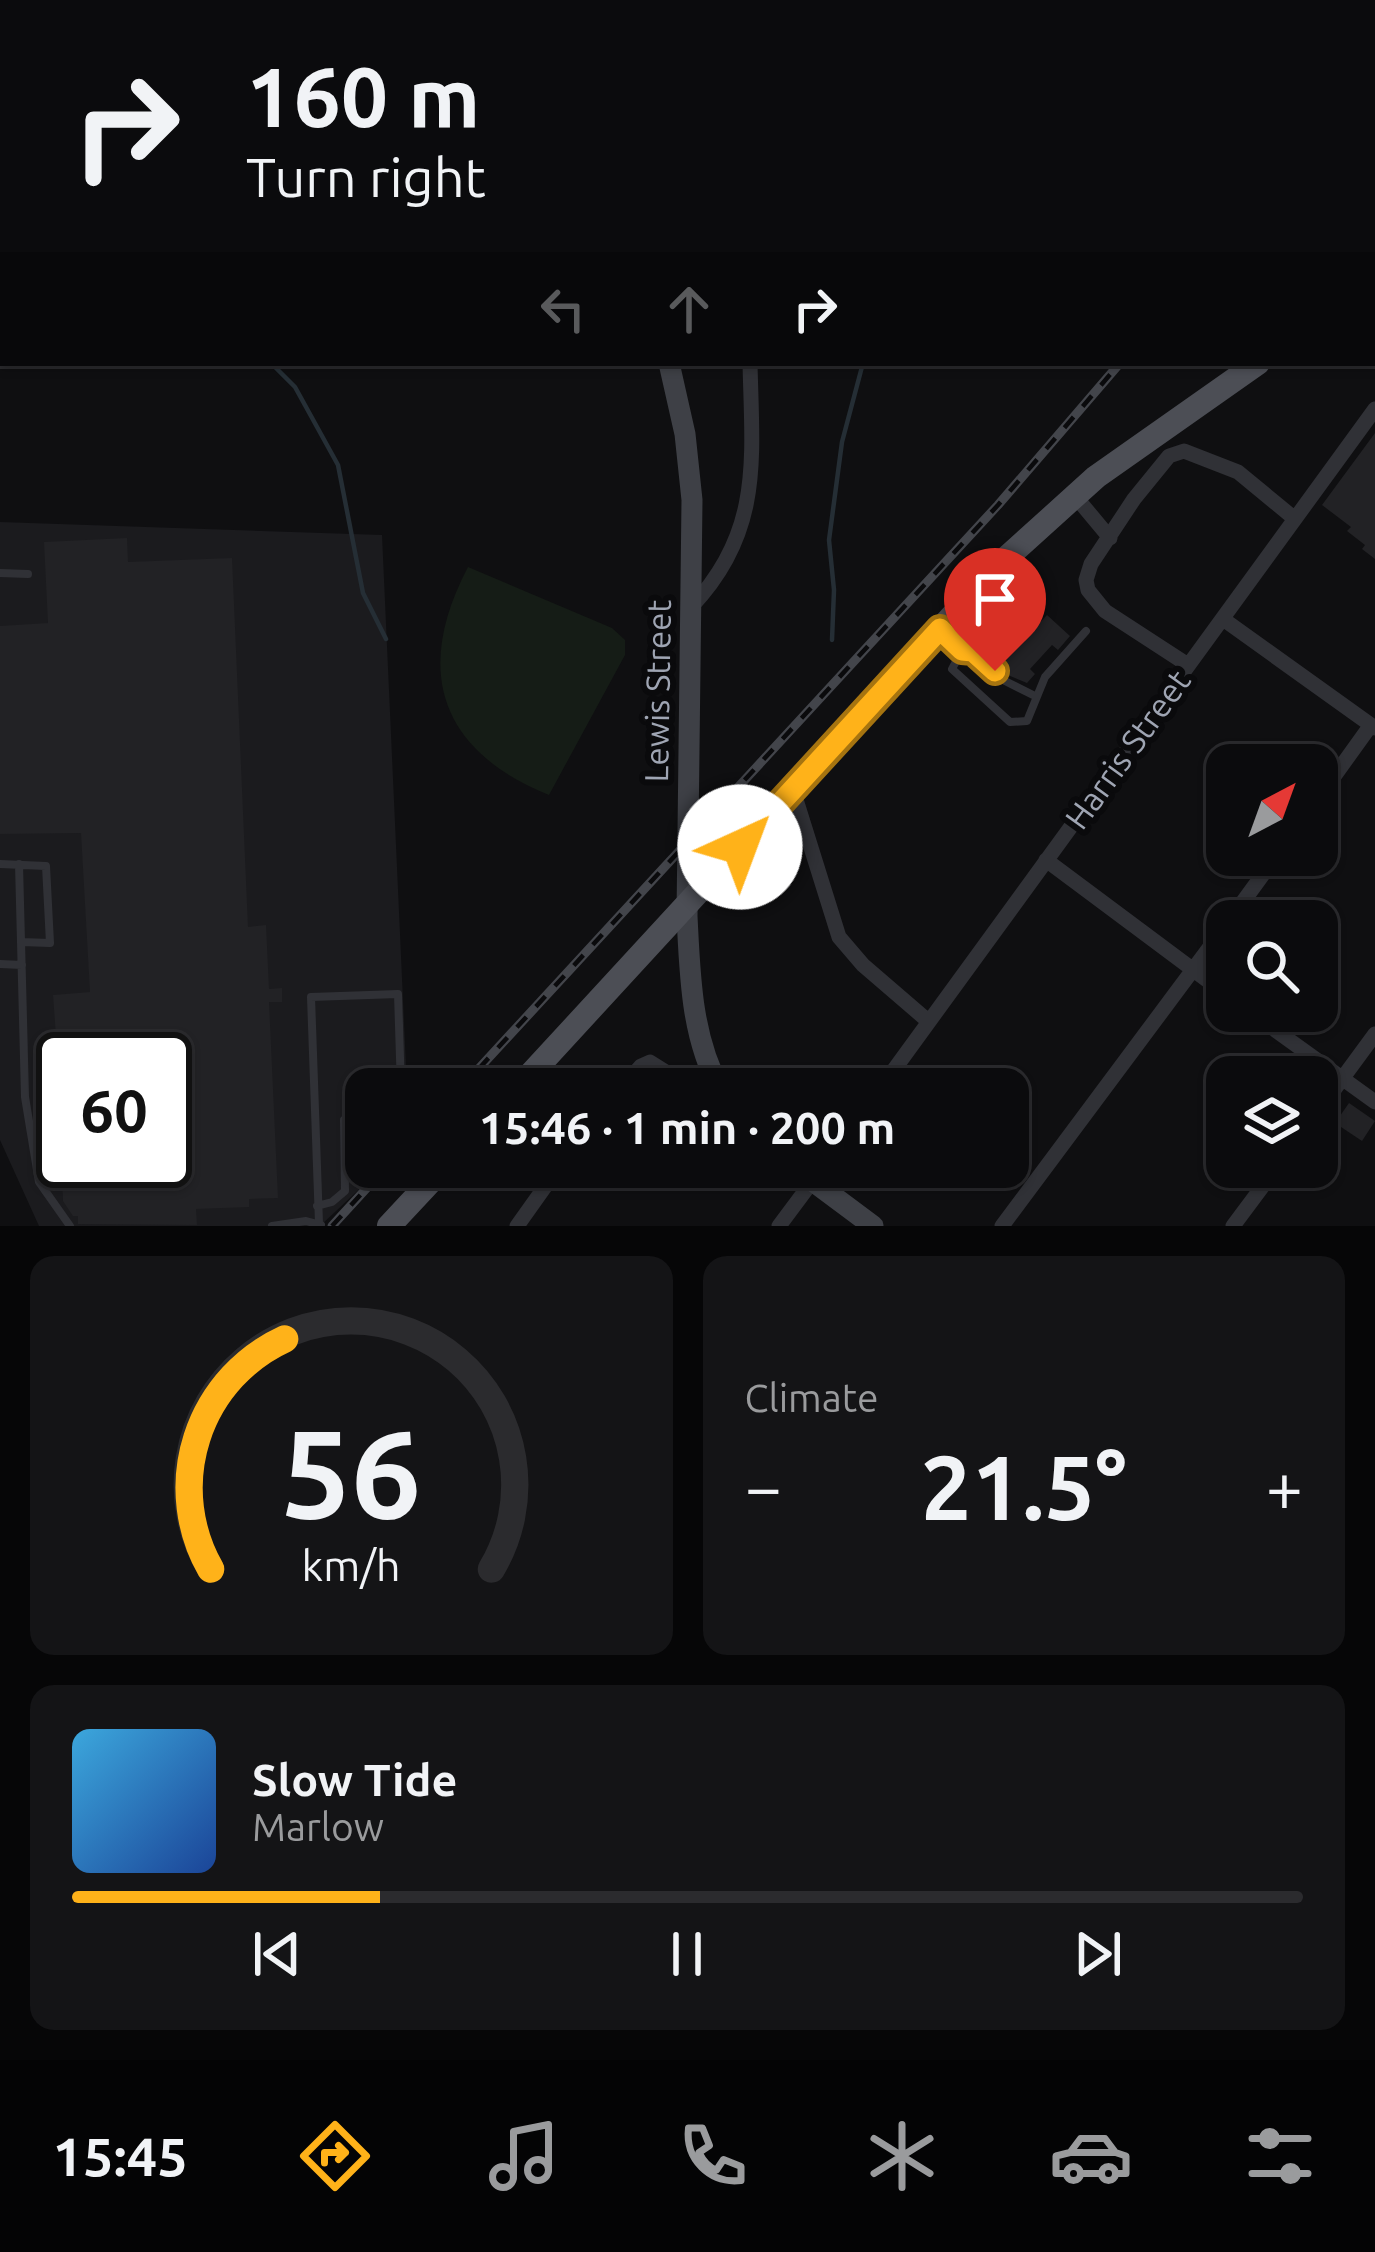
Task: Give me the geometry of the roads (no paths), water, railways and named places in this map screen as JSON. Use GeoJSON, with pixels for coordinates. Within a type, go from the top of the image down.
{"type":"FeatureCollection","features":[{"type":"Feature","properties":{"kind":"main road"},"geometry":{"type":"LineString","coordinates":[[536,1068],[1003,561],[1075,496],[1254,366]]}},
{"type":"Feature","properties":{"kind":"main road"},"geometry":{"type":"LineString","coordinates":[[389,1226],[424,1188]]}},
{"type":"Feature","properties":{"kind":"street","name":"Lewis Street"},"geometry":{"type":"LineString","coordinates":[[670,366],[690,465],[687,904],[690,985],[708,1068]]}},
{"type":"Feature","properties":{"kind":"street"},"geometry":{"type":"LineString","coordinates":[[692,606],[722,566],[751,488],[750,366]]}},
{"type":"Feature","properties":{"kind":"street","name":"Harris Street"},"geometry":{"type":"LineString","coordinates":[[895,1068],[1375,410]]}},
{"type":"Feature","properties":{"kind":"street"},"geometry":{"type":"LineString","coordinates":[[1188,665],[1095,603],[1086,580],[1091,564],[1155,472],[1169,456],[1184,451],[1238,472],[1295,519]]}},
{"type":"Feature","properties":{"kind":"street"},"geometry":{"type":"LineString","coordinates":[[1075,496],[1110,538]]}},
{"type":"Feature","properties":{"kind":"street"},"geometry":{"type":"LineString","coordinates":[[1223,619],[1373,726],[1338,772]]}},
{"type":"Feature","properties":{"kind":"street"},"geometry":{"type":"LineString","coordinates":[[793,790],[838,937],[928,1021]]}},
{"type":"Feature","properties":{"kind":"street"},"geometry":{"type":"LineString","coordinates":[[1046,860],[1206,980]]}},
{"type":"Feature","properties":{"kind":"street"},"geometry":{"type":"LineString","coordinates":[[1002,1226],[1206,952]]}},
{"type":"Feature","properties":{"kind":"street"},"geometry":{"type":"LineString","coordinates":[[1278,1032],[1375,1102]]}},
{"type":"Feature","properties":{"kind":"street"},"geometry":{"type":"LineString","coordinates":[[1338,1084],[1375,1034]]}},
{"type":"Feature","properties":{"kind":"street"},"geometry":{"type":"LineString","coordinates":[[517,1226],[544,1188]]}},
{"type":"Feature","properties":{"kind":"street"},"geometry":{"type":"LineString","coordinates":[[779,1226],[808,1188]]}},
{"type":"Feature","properties":{"kind":"street"},"geometry":{"type":"LineString","coordinates":[[833,1188],[873,1226]]}},
{"type":"Feature","properties":{"kind":"street"},"geometry":{"type":"LineString","coordinates":[[1233,1226],[1261,1188]]}},
{"type":"Feature","properties":{"kind":"lane"},"geometry":{"type":"LineString","coordinates":[[0,573],[28,574]]}},
{"type":"Feature","properties":{"kind":"lane"},"geometry":{"type":"LineString","coordinates":[[940,629],[995,671]]}},
{"type":"Feature","properties":{"kind":"lane"},"geometry":{"type":"LineString","coordinates":[[962,650],[952,669],[1010,722],[1027,722],[1045,677],[1086,631]]}},
{"type":"Feature","properties":{"kind":"lane"},"geometry":{"type":"LineString","coordinates":[[1005,681],[1035,696]]}},
{"type":"Feature","properties":{"kind":"lane"},"geometry":{"type":"LineString","coordinates":[[0,864],[46,866],[50,943],[21,942]]}},
{"type":"Feature","properties":{"kind":"lane"},"geometry":{"type":"LineString","coordinates":[[19,864],[25,1096],[39,1182],[70,1226]]}},
{"type":"Feature","properties":{"kind":"lane"},"geometry":{"type":"LineString","coordinates":[[0,964],[22,965]]}},
{"type":"Feature","properties":{"kind":"lane"},"geometry":{"type":"LineString","coordinates":[[272,1226],[321,1225],[311,997],[398,994],[400,1068]]}},
{"type":"Feature","properties":{"kind":"lane"},"geometry":{"type":"LineString","coordinates":[[317,1206],[345,1191],[345,1120]]}},
{"type":"Feature","properties":{"kind":"waterway"},"geometry":{"type":"LineString","coordinates":[[274,366],[295,387],[338,465],[363,593],[386,639]]}},
{"type":"Feature","properties":{"kind":"waterway"},"geometry":{"type":"LineString","coordinates":[[832,640],[829,540],[842,442],[862,366]]}},
{"type":"Feature","properties":{"kind":"railway"},"geometry":{"type":"LineString","coordinates":[[479,1068],[998,505],[1117,366]]}},
{"type":"Feature","properties":{"kind":"railway"},"geometry":{"type":"LineString","coordinates":[[332,1226],[367,1188]]}}]}
